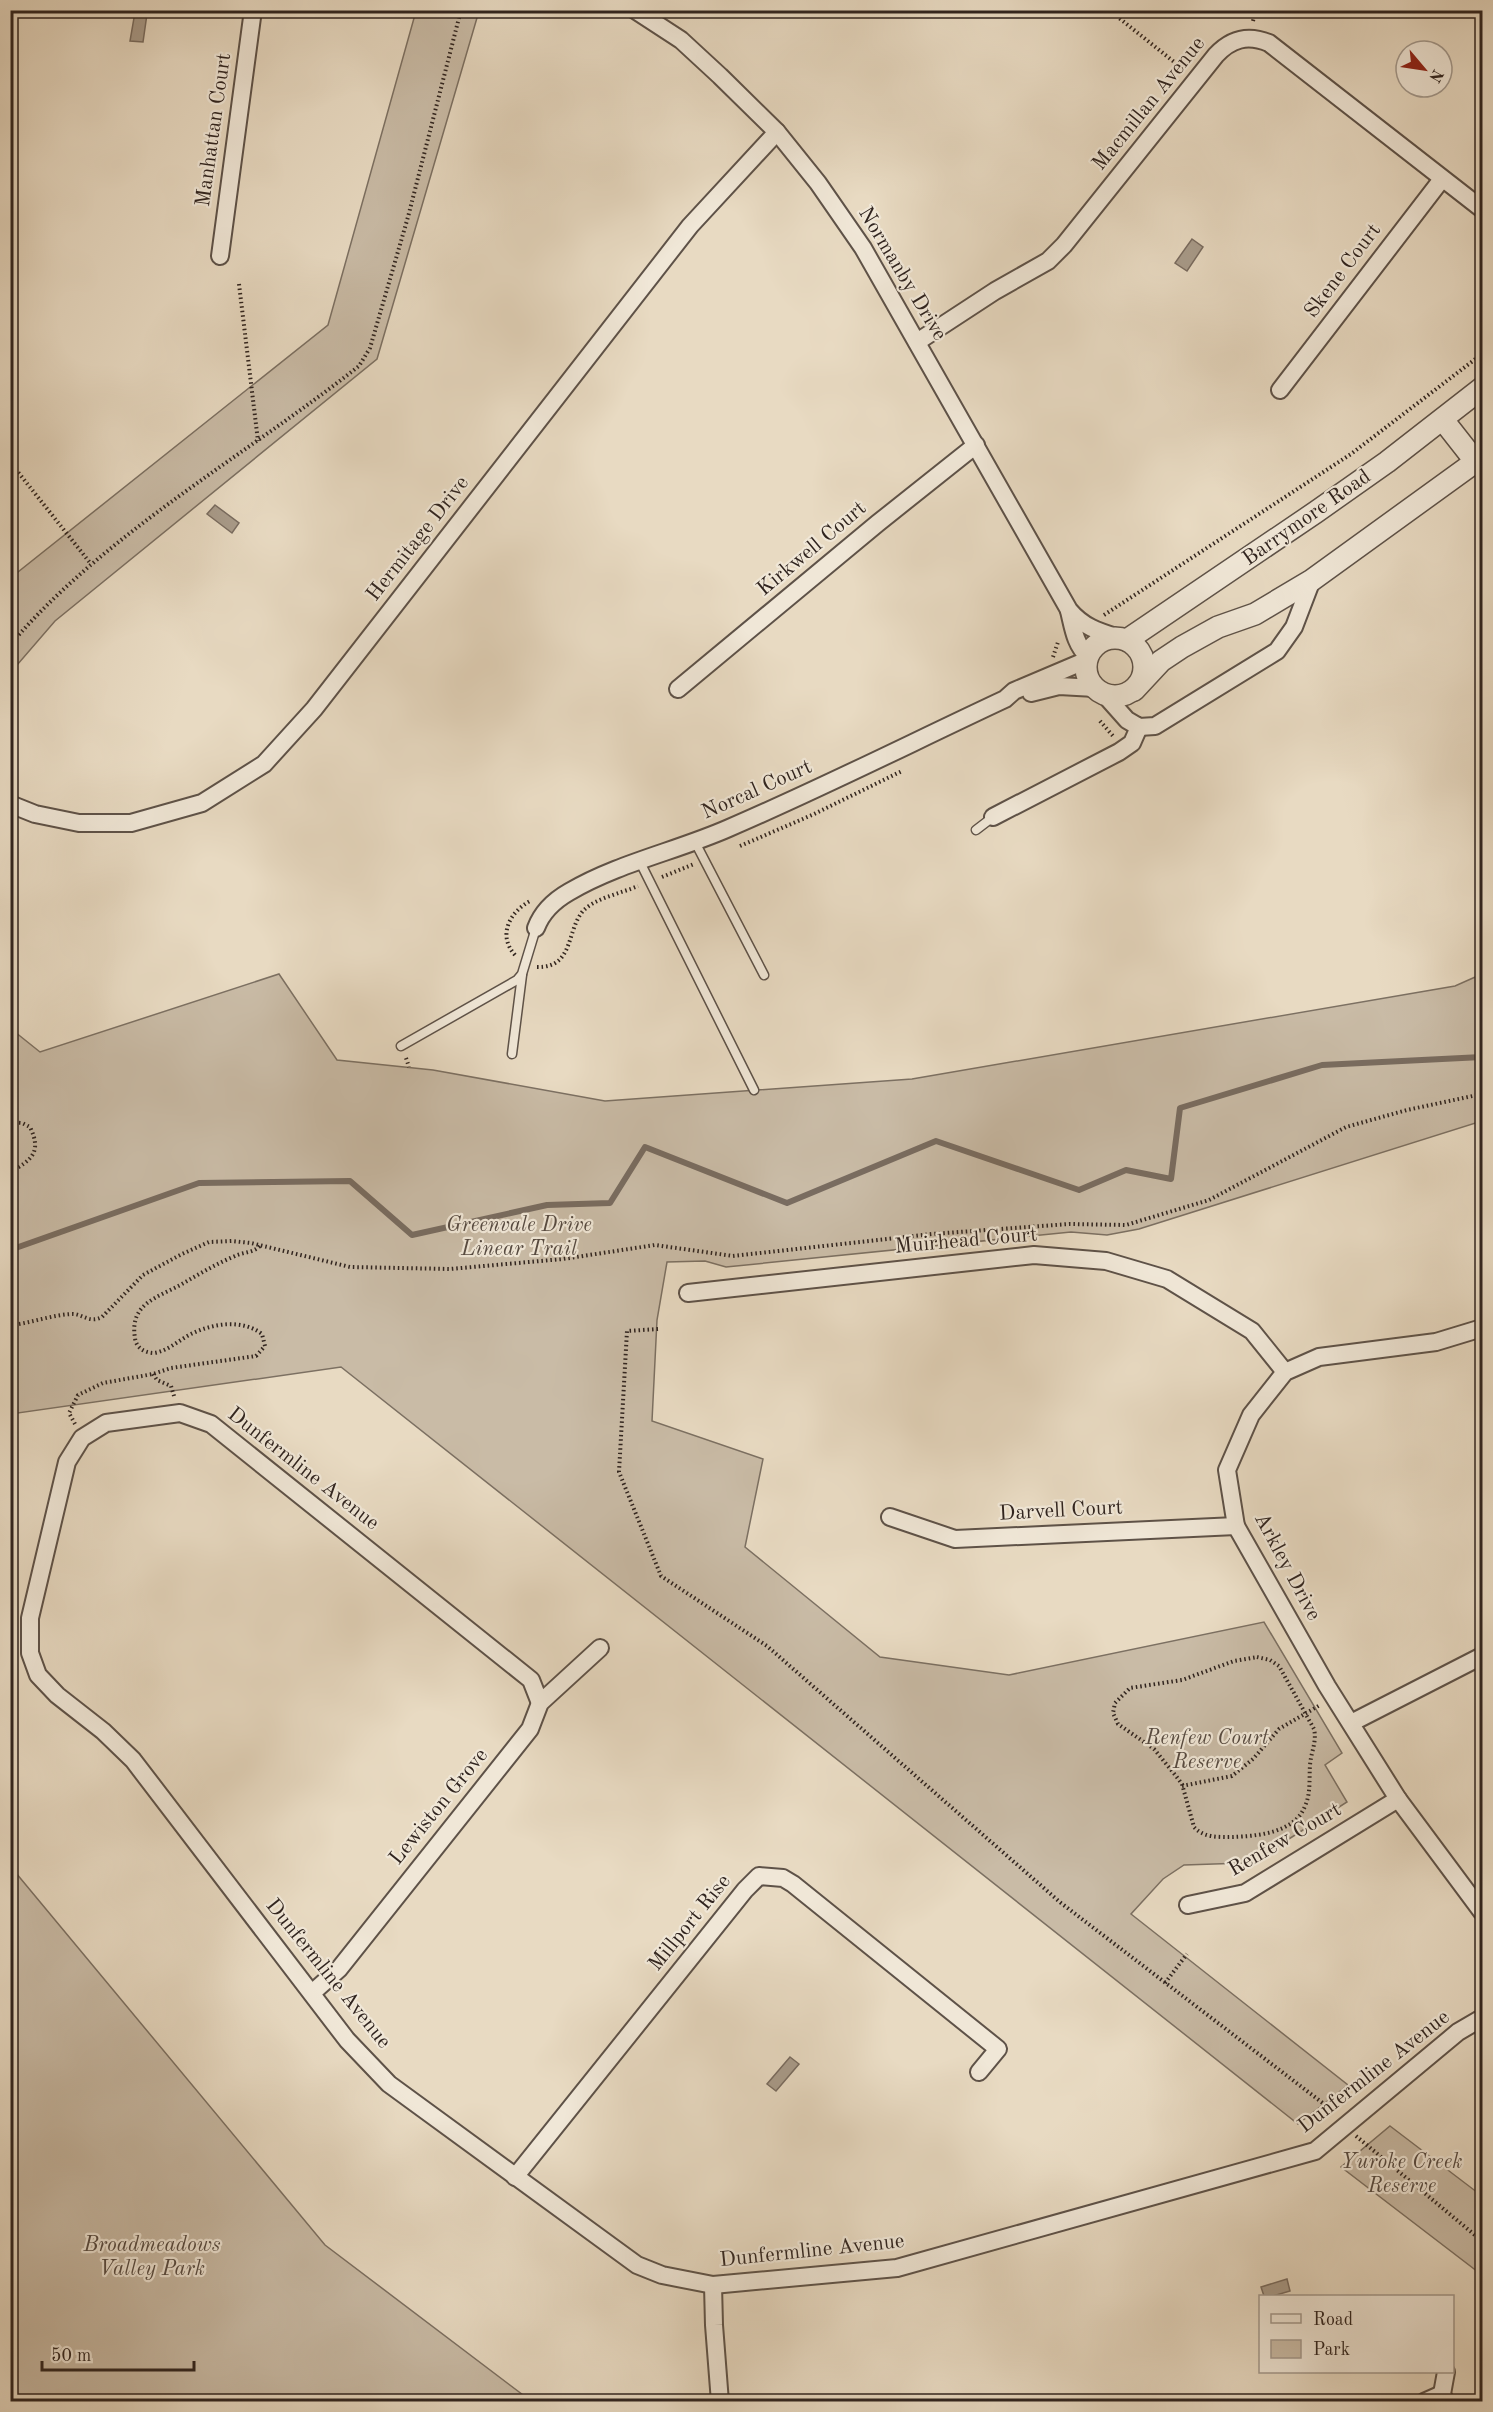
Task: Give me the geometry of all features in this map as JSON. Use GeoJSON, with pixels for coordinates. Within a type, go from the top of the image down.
{"type":"FeatureCollection","features":[{"type":"Feature","properties":{"kind":"street","name":"Manhattan Court"},"geometry":{"type":"LineString","coordinates":[[220,256],[253,10]]}},
{"type":"Feature","properties":{"kind":"street","name":"Normanby Drive"},"geometry":{"type":"LineString","coordinates":[[635,10],[681,40],[777,132],[818,183],[863,248],[976,445],[1080,630],[1081,650],[1088,658]]}},
{"type":"Feature","properties":{"kind":"street","name":"Macmillan Avenue"},"geometry":{"type":"LineString","coordinates":[[917,342],[995,291],[1048,261],[1216,55],[1227,44],[1236,40],[1257,38],[1269,42],[1482,209]]}},
{"type":"Feature","properties":{"kind":"street","name":"Hermitage Drive"},"geometry":{"type":"LineString","coordinates":[[10,804],[35,814],[79,823],[131,823],[202,803],[264,764],[314,709],[690,226],[777,132]]}},
{"type":"Feature","properties":{"kind":"street","name":"Skene Court"},"geometry":{"type":"LineString","coordinates":[[1280,390],[1442,179]]}},
{"type":"Feature","properties":{"kind":"street","name":"Barrymore Road"},"geometry":{"type":"LineString","coordinates":[[1125,639],[1316,512],[1443,420],[1482,388]]}},
{"type":"Feature","properties":{"kind":"street"},"geometry":{"type":"LineString","coordinates":[[1104,696],[1119,696],[1134,690],[1161,661],[1189,643],[1218,627],[1255,614],[1312,580],[1480,463],[1443,420]]}},
{"type":"Feature","properties":{"kind":"street","name":"Kirkwell Court"},"geometry":{"type":"LineString","coordinates":[[678,689],[976,445]]}},
{"type":"Feature","properties":{"kind":"street"},"geometry":{"type":"LineString","coordinates":[[1134,690],[1143,676],[1143,659],[1140,651],[1125,639],[1112,638],[1102,641],[1088,658],[1086,670],[1104,696],[1127,720],[1140,727],[1155,726],[1277,651],[1294,627],[1312,580]]}},
{"type":"Feature","properties":{"kind":"street","name":"Normanby Drive"},"geometry":{"type":"LineString","coordinates":[[1080,630],[1125,639]]}},
{"type":"Feature","properties":{"kind":"street","name":"Norcal Court"},"geometry":{"type":"LineString","coordinates":[[1005,699],[1014,691],[1088,658]]}},
{"type":"Feature","properties":{"kind":"street","name":"Norcal Court"},"geometry":{"type":"LineString","coordinates":[[536,928],[540,918],[552,904],[569,892],[777,807],[1005,699],[1059,686],[1104,696]]}},
{"type":"Feature","properties":{"kind":"street"},"geometry":{"type":"LineString","coordinates":[[993,818],[1119,752],[1132,743],[1140,727]]}},
{"type":"Feature","properties":{"kind":"street","name":"Muirhead Court"},"geometry":{"type":"LineString","coordinates":[[688,1293],[1034,1255],[1106,1261],[1167,1279],[1243,1325],[1252,1331],[1285,1372]]}},
{"type":"Feature","properties":{"kind":"street","name":"Arkley Drive"},"geometry":{"type":"LineString","coordinates":[[1482,1328],[1436,1342],[1320,1357],[1285,1372],[1251,1415],[1227,1470],[1236,1526],[1327,1686],[1398,1799],[1482,1912]]}},
{"type":"Feature","properties":{"kind":"street","name":"Dunfermline Avenue"},"geometry":{"type":"LineString","coordinates":[[540,1703],[531,1680],[211,1424],[180,1413],[105,1423],[82,1438],[67,1462],[30,1618],[30,1653],[38,1675],[57,1695],[103,1731],[133,1760],[357,2052],[389,2084],[637,2265],[662,2275],[714,2285],[897,2268],[1315,2151],[1458,2032],[1482,2018]]}},
{"type":"Feature","properties":{"kind":"street","name":"Darvell Court"},"geometry":{"type":"LineString","coordinates":[[890,1517],[955,1539],[1236,1526]]}},
{"type":"Feature","properties":{"kind":"street","name":"Lewiston Grove"},"geometry":{"type":"LineString","coordinates":[[312,1993],[339,1969],[523,1738],[530,1729],[540,1703],[600,1648]]}},
{"type":"Feature","properties":{"kind":"street"},"geometry":{"type":"LineString","coordinates":[[1351,1723],[1482,1656]]}},
{"type":"Feature","properties":{"kind":"street","name":"Renfew Court"},"geometry":{"type":"LineString","coordinates":[[1188,1905],[1245,1893],[1398,1799]]}},
{"type":"Feature","properties":{"kind":"street","name":"Millport Rise"},"geometry":{"type":"LineString","coordinates":[[515,2177],[745,1890],[759,1876],[783,1878],[793,1884],[1005,2046],[979,2072]]}},
{"type":"Feature","properties":{"kind":"street"},"geometry":{"type":"LineString","coordinates":[[714,2285],[714,2325],[720,2402]]}},
{"type":"Feature","properties":{"kind":"street"},"geometry":{"type":"LineString","coordinates":[[1424,2402],[1444,2398],[1446,2373]]}},
{"type":"Feature","properties":{"kind":"lane"},"geometry":{"type":"LineString","coordinates":[[976,830],[993,818]]}},
{"type":"Feature","properties":{"kind":"lane"},"geometry":{"type":"LineString","coordinates":[[695,842],[764,975]]}},
{"type":"Feature","properties":{"kind":"lane"},"geometry":{"type":"LineString","coordinates":[[640,862],[754,1090]]}},
{"type":"Feature","properties":{"kind":"lane"},"geometry":{"type":"LineString","coordinates":[[512,1054],[522,974],[536,928]]}},
{"type":"Feature","properties":{"kind":"lane"},"geometry":{"type":"LineString","coordinates":[[401,1046],[497,992],[517,980],[522,974]]}},
{"type":"Feature","properties":{"kind":"path"},"geometry":{"type":"LineString","coordinates":[[10,645],[91,564],[359,366],[370,348],[408,217],[461,10]]}},
{"type":"Feature","properties":{"kind":"path"},"geometry":{"type":"LineString","coordinates":[[1109,10],[1183,69]]}},
{"type":"Feature","properties":{"kind":"path"},"geometry":{"type":"LineString","coordinates":[[239,284],[258,441]]}},
{"type":"Feature","properties":{"kind":"path"},"geometry":{"type":"LineString","coordinates":[[1056,644],[1350,454],[1482,354]]}},
{"type":"Feature","properties":{"kind":"path"},"geometry":{"type":"LineString","coordinates":[[10,462],[91,564]]}},
{"type":"Feature","properties":{"kind":"path"},"geometry":{"type":"LineString","coordinates":[[1098,717],[1118,740]]}},
{"type":"Feature","properties":{"kind":"path"},"geometry":{"type":"LineString","coordinates":[[526,964],[533,967],[552,965],[568,950],[576,922],[584,910],[812,815],[908,768]]}},
{"type":"Feature","properties":{"kind":"path"},"geometry":{"type":"LineString","coordinates":[[10,1324],[74,1313],[85,1319],[97,1320],[143,1275],[209,1242],[232,1241],[350,1267],[450,1269],[563,1259],[655,1245],[733,1256],[932,1234],[1069,1224],[1126,1225],[1209,1200],[1346,1126],[1482,1094]]}},
{"type":"Feature","properties":{"kind":"path"},"geometry":{"type":"LineString","coordinates":[[10,1122],[22,1123],[30,1127],[36,1144],[32,1157],[10,1172]]}},
{"type":"Feature","properties":{"kind":"path"},"geometry":{"type":"LineString","coordinates":[[82,1438],[69,1413],[78,1395],[103,1383],[153,1374],[171,1368],[256,1356],[262,1351],[265,1346],[262,1334],[249,1327],[228,1323],[209,1326],[154,1353],[148,1353],[138,1347],[134,1329],[136,1318],[149,1300],[182,1284],[202,1270],[241,1253],[255,1251],[260,1246]]}},
{"type":"Feature","properties":{"kind":"path"},"geometry":{"type":"LineString","coordinates":[[658,1329],[627,1331],[619,1472],[662,1576],[767,1646],[1061,1903],[1324,2104],[1366,2146],[1482,2241]]}},
{"type":"Feature","properties":{"kind":"path"},"geometry":{"type":"LineString","coordinates":[[153,1374],[157,1380],[171,1386],[174,1396]]}},
{"type":"Feature","properties":{"kind":"path"},"geometry":{"type":"LineString","coordinates":[[1265,1658],[1279,1666],[1306,1713],[1314,1729],[1315,1740],[1309,1791],[1304,1810],[1296,1820],[1285,1827],[1253,1836],[1215,1837],[1197,1830],[1191,1823],[1182,1786],[1159,1754],[1126,1731],[1113,1713],[1115,1703],[1130,1688],[1182,1680],[1245,1659],[1265,1658]]}},
{"type":"Feature","properties":{"kind":"path"},"geometry":{"type":"LineString","coordinates":[[1182,1786],[1232,1776],[1253,1759],[1279,1730],[1325,1701]]}},
{"type":"Feature","properties":{"kind":"path"},"geometry":{"type":"LineString","coordinates":[[1165,1983],[1187,1954]]}},
{"type":"Feature","properties":{"kind":"green space"},"geometry":{"type":"Polygon","coordinates":[[[416,11],[479,11],[377,359],[55,621],[11,672],[11,581],[18,572],[328,325],[416,11]]]}},
{"type":"Feature","properties":{"kind":"green space"},"geometry":{"type":"Polygon","coordinates":[[[279,974],[337,1060],[433,1070],[605,1101],[912,1079],[1455,986],[1482,974],[1482,1121],[1139,1229],[1107,1235],[1071,1232],[726,1267],[705,1261],[667,1262],[657,1320],[652,1421],[763,1459],[745,1547],[880,1657],[1009,1675],[1264,1622],[1342,1753],[1325,1765],[1347,1802],[1259,1858],[1244,1863],[1184,1865],[1163,1879],[1131,1914],[1348,2085],[1298,2124],[341,1367],[11,1414],[10,1028],[40,1052],[279,974]]]}},
{"type":"Feature","properties":{"kind":"green space","name":"Broadmeadows Valley Park"},"geometry":{"type":"Polygon","coordinates":[[[11,1867],[325,2245],[531,2401],[11,2401],[11,1867]]]}},
{"type":"Feature","properties":{"kind":"green space","name":"Yuroke Creek Reserve"},"geometry":{"type":"Polygon","coordinates":[[[1390,2126],[1482,2196],[1482,2275],[1341,2167],[1390,2126]]]}},
{"type":"Feature","properties":{"kind":"shaded area"},"geometry":{"type":"Polygon","coordinates":[[[135,12],[147,14],[143,42],[130,41],[135,12]]]}},
{"type":"Feature","properties":{"kind":"shaded area"},"geometry":{"type":"Polygon","coordinates":[[[1192,239],[1203,247],[1187,271],[1175,263],[1192,239]]]}},
{"type":"Feature","properties":{"kind":"shaded area"},"geometry":{"type":"Polygon","coordinates":[[[215,505],[239,523],[232,533],[207,514],[215,505]]]}},
{"type":"Feature","properties":{"kind":"shaded area"},"geometry":{"type":"Polygon","coordinates":[[[790,2057],[799,2064],[776,2091],[767,2084],[790,2057]]]}},
{"type":"Feature","properties":{"kind":"shaded area"},"geometry":{"type":"Polygon","coordinates":[[[1287,2279],[1290,2291],[1276,2295],[1264,2295],[1261,2287],[1287,2279]]]}},
{"type":"Feature","properties":{"kind":"waterway"},"geometry":{"type":"LineString","coordinates":[[10,1250],[199,1183],[350,1181],[412,1235],[547,1205],[610,1203],[645,1147],[787,1203],[936,1141],[1079,1190],[1126,1170],[1171,1179],[1180,1108],[1322,1065],[1482,1057]]}},
{"type":"Feature","properties":{"kind":"park label","name":"Greenvale Drive Linear Trail"},"geometry":{"type":"Point","coordinates":[519,1237]}},
{"type":"Feature","properties":{"kind":"park label","name":"Renfew Court Reserve"},"geometry":{"type":"Point","coordinates":[1207,1750]}}]}
